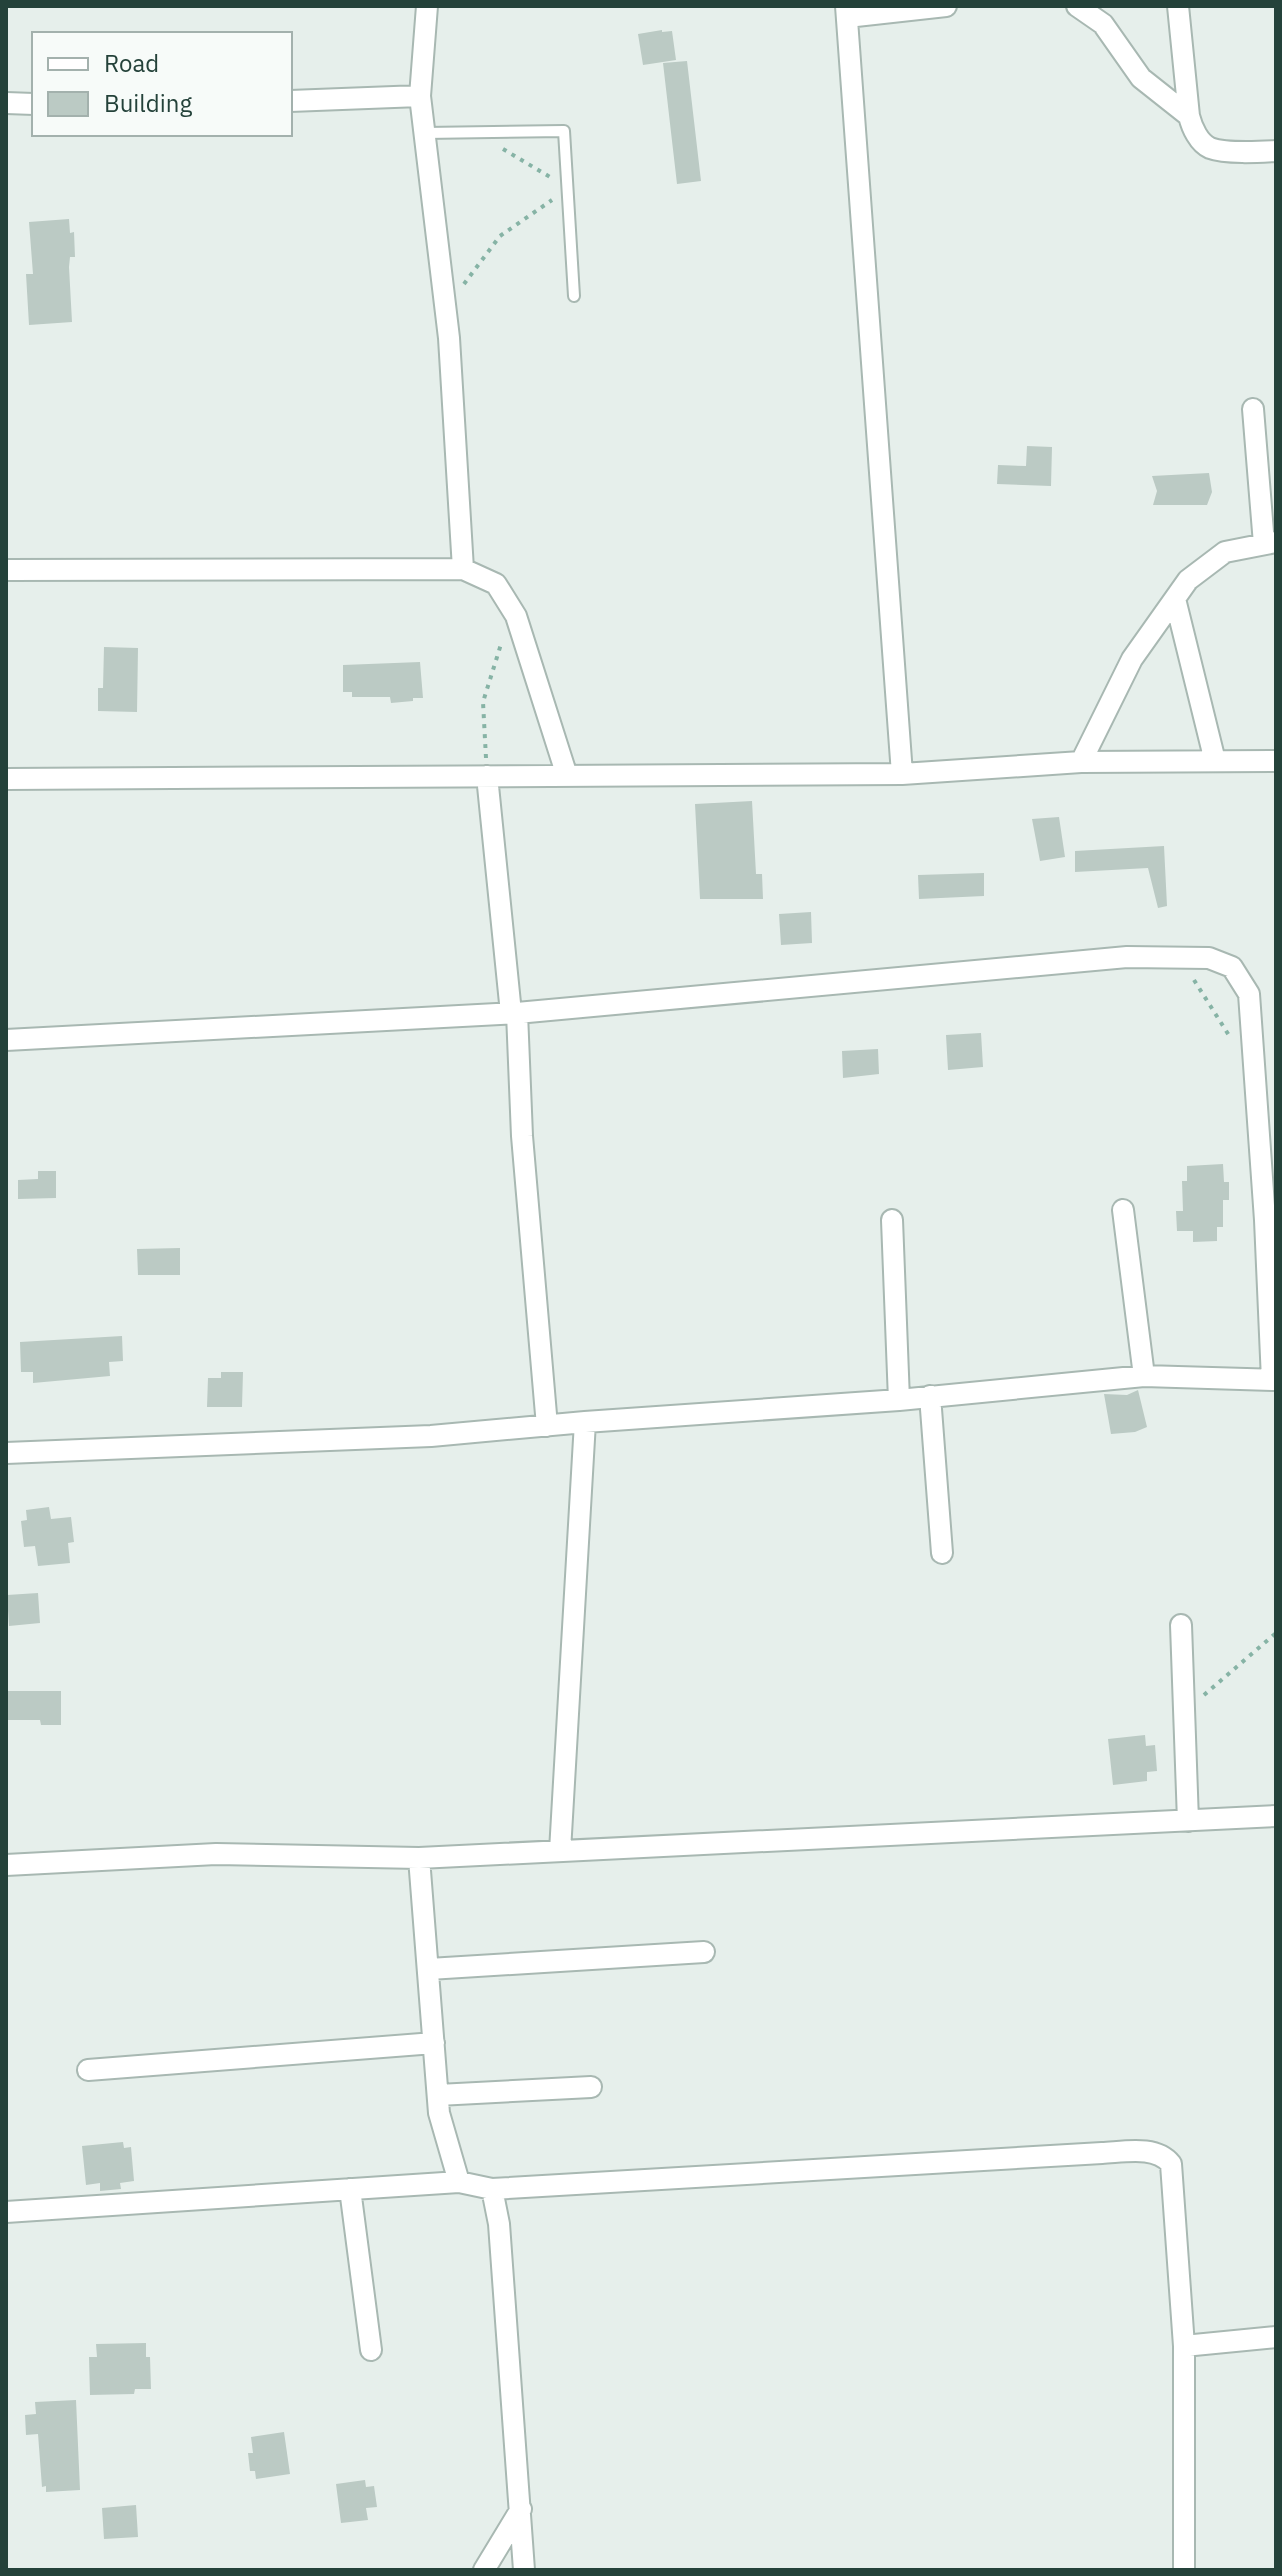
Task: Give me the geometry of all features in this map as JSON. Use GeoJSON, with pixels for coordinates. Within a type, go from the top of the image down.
{"type":"FeatureCollection","features":[{"type":"Feature","properties":{"kind":"street"},"geometry":{"type":"LineString","coordinates":[[427,6],[420,96],[446,308],[463,569]]}},
{"type":"Feature","properties":{"kind":"street"},"geometry":{"type":"LineString","coordinates":[[902,774],[846,12],[946,6]]}},
{"type":"Feature","properties":{"kind":"street"},"geometry":{"type":"LineString","coordinates":[[1077,6],[1103,24],[1141,78],[1189,116]]}},
{"type":"Feature","properties":{"kind":"street"},"geometry":{"type":"LineString","coordinates":[[1178,6],[1193,131],[1209,147],[1276,151]]}},
{"type":"Feature","properties":{"kind":"street"},"geometry":{"type":"LineString","coordinates":[[292,101],[420,96]]}},
{"type":"Feature","properties":{"kind":"street"},"geometry":{"type":"LineString","coordinates":[[6,103],[32,104]]}},
{"type":"Feature","properties":{"kind":"street"},"geometry":{"type":"LineString","coordinates":[[1081,762],[1132,659],[1188,580],[1225,552],[1270,543],[1253,409]]}},
{"type":"Feature","properties":{"kind":"street"},"geometry":{"type":"LineString","coordinates":[[6,570],[463,569],[496,584],[516,616],[567,776]]}},
{"type":"Feature","properties":{"kind":"street"},"geometry":{"type":"LineString","coordinates":[[1175,599],[1215,761]]}},
{"type":"Feature","properties":{"kind":"street"},"geometry":{"type":"LineString","coordinates":[[6,779],[902,774],[1081,762],[1276,761]]}},
{"type":"Feature","properties":{"kind":"street"},"geometry":{"type":"LineString","coordinates":[[487,776],[514,1013],[547,1426]]}},
{"type":"Feature","properties":{"kind":"street"},"geometry":{"type":"LineString","coordinates":[[6,1040],[514,1013],[1127,957],[1209,958],[1232,967],[1249,994],[1274,1380],[1144,1376],[899,1400],[431,1436],[6,1453]]}},
{"type":"Feature","properties":{"kind":"street"},"geometry":{"type":"LineString","coordinates":[[1123,1210],[1144,1376]]}},
{"type":"Feature","properties":{"kind":"street"},"geometry":{"type":"LineString","coordinates":[[892,1220],[899,1400]]}},
{"type":"Feature","properties":{"kind":"street"},"geometry":{"type":"LineString","coordinates":[[930,1396],[942,1553]]}},
{"type":"Feature","properties":{"kind":"street"},"geometry":{"type":"LineString","coordinates":[[560,1851],[585,1422]]}},
{"type":"Feature","properties":{"kind":"street"},"geometry":{"type":"LineString","coordinates":[[1181,1625],[1188,1821]]}},
{"type":"Feature","properties":{"kind":"street"},"geometry":{"type":"LineString","coordinates":[[6,1865],[216,1854],[419,1858],[1276,1816]]}},
{"type":"Feature","properties":{"kind":"street"},"geometry":{"type":"LineString","coordinates":[[419,1858],[439,2113],[459,2182]]}},
{"type":"Feature","properties":{"kind":"street"},"geometry":{"type":"LineString","coordinates":[[429,1969],[704,1952]]}},
{"type":"Feature","properties":{"kind":"street"},"geometry":{"type":"LineString","coordinates":[[88,2070],[434,2043]]}},
{"type":"Feature","properties":{"kind":"street"},"geometry":{"type":"LineString","coordinates":[[438,2095],[591,2087]]}},
{"type":"Feature","properties":{"kind":"street"},"geometry":{"type":"LineString","coordinates":[[6,2212],[459,2182],[492,2189],[1087,2153],[1153,2152],[1164,2155],[1171,2164],[1184,2346],[1184,2570]]}},
{"type":"Feature","properties":{"kind":"street"},"geometry":{"type":"LineString","coordinates":[[350,2189],[371,2350]]}},
{"type":"Feature","properties":{"kind":"street"},"geometry":{"type":"LineString","coordinates":[[492,2189],[499,2224],[524,2570]]}},
{"type":"Feature","properties":{"kind":"street"},"geometry":{"type":"LineString","coordinates":[[1184,2346],[1276,2337]]}},
{"type":"Feature","properties":{"kind":"street"},"geometry":{"type":"LineString","coordinates":[[484,2570],[521,2509]]}},
{"type":"Feature","properties":{"kind":"lane"},"geometry":{"type":"LineString","coordinates":[[425,133],[564,131],[574,296]]}},
{"type":"Feature","properties":{"kind":"path"},"geometry":{"type":"LineString","coordinates":[[446,308],[500,236],[568,188]]}},
{"type":"Feature","properties":{"kind":"path"},"geometry":{"type":"LineString","coordinates":[[487,776],[483,702],[510,607]]}},
{"type":"Feature","properties":{"kind":"path"},"geometry":{"type":"LineString","coordinates":[[1180,958],[1230,1037]]}},
{"type":"Feature","properties":{"kind":"path"},"geometry":{"type":"LineString","coordinates":[[1184,1713],[1276,1633]]}},
{"type":"Feature","properties":{"kind":"building"},"geometry":{"type":"Polygon","coordinates":[[[672,31],[676,60],[643,65],[638,34],[672,31]]]}},
{"type":"Feature","properties":{"kind":"building"},"geometry":{"type":"Polygon","coordinates":[[[687,61],[701,181],[677,184],[663,63],[687,61]]]}},
{"type":"Feature","properties":{"kind":"building"},"geometry":{"type":"Polygon","coordinates":[[[69,219],[70,233],[74,232],[75,257],[70,257],[69,267],[72,322],[29,325],[26,274],[33,274],[29,222],[69,219]]]}},
{"type":"Feature","properties":{"kind":"building"},"geometry":{"type":"Polygon","coordinates":[[[1027,446],[1052,447],[1051,486],[997,484],[998,465],[1026,466],[1027,446]]]}},
{"type":"Feature","properties":{"kind":"building"},"geometry":{"type":"Polygon","coordinates":[[[1209,473],[1212,492],[1207,505],[1153,505],[1157,491],[1152,476],[1209,473]]]}},
{"type":"Feature","properties":{"kind":"building"},"geometry":{"type":"Polygon","coordinates":[[[104,647],[138,648],[137,712],[98,711],[98,688],[103,688],[104,647]]]}},
{"type":"Feature","properties":{"kind":"building"},"geometry":{"type":"Polygon","coordinates":[[[420,662],[423,698],[391,703],[390,697],[352,697],[352,692],[343,692],[343,665],[420,662]]]}},
{"type":"Feature","properties":{"kind":"building"},"geometry":{"type":"Polygon","coordinates":[[[752,801],[756,874],[762,874],[763,899],[700,899],[695,804],[752,801]]]}},
{"type":"Feature","properties":{"kind":"building"},"geometry":{"type":"Polygon","coordinates":[[[1059,817],[1065,857],[1040,861],[1032,819],[1059,817]]]}},
{"type":"Feature","properties":{"kind":"building"},"geometry":{"type":"Polygon","coordinates":[[[1164,846],[1167,906],[1158,908],[1148,868],[1075,872],[1075,851],[1164,846]]]}},
{"type":"Feature","properties":{"kind":"building"},"geometry":{"type":"Polygon","coordinates":[[[984,873],[984,896],[919,899],[918,875],[984,873]]]}},
{"type":"Feature","properties":{"kind":"building"},"geometry":{"type":"Polygon","coordinates":[[[811,912],[812,943],[781,945],[779,914],[811,912]]]}},
{"type":"Feature","properties":{"kind":"building"},"geometry":{"type":"Polygon","coordinates":[[[981,1033],[983,1067],[948,1070],[946,1035],[981,1033]]]}},
{"type":"Feature","properties":{"kind":"building"},"geometry":{"type":"Polygon","coordinates":[[[878,1049],[879,1074],[843,1078],[842,1051],[878,1049]]]}},
{"type":"Feature","properties":{"kind":"building"},"geometry":{"type":"Polygon","coordinates":[[[1223,1164],[1224,1182],[1229,1182],[1229,1200],[1223,1200],[1223,1227],[1217,1227],[1217,1241],[1193,1242],[1193,1231],[1177,1231],[1176,1211],[1183,1211],[1182,1181],[1187,1181],[1187,1166],[1223,1164]]]}},
{"type":"Feature","properties":{"kind":"building"},"geometry":{"type":"Polygon","coordinates":[[[38,1171],[56,1171],[56,1198],[18,1199],[18,1180],[38,1179],[38,1171]]]}},
{"type":"Feature","properties":{"kind":"building"},"geometry":{"type":"Polygon","coordinates":[[[180,1248],[180,1275],[138,1275],[137,1249],[180,1248]]]}},
{"type":"Feature","properties":{"kind":"building"},"geometry":{"type":"Polygon","coordinates":[[[122,1336],[123,1361],[109,1362],[110,1376],[33,1383],[33,1372],[21,1372],[20,1342],[122,1336]]]}},
{"type":"Feature","properties":{"kind":"building"},"geometry":{"type":"Polygon","coordinates":[[[221,1372],[243,1372],[242,1407],[207,1407],[208,1378],[221,1378],[221,1372]]]}},
{"type":"Feature","properties":{"kind":"building"},"geometry":{"type":"Polygon","coordinates":[[[1138,1390],[1147,1427],[1135,1432],[1111,1434],[1104,1394],[1127,1395],[1138,1390]]]}},
{"type":"Feature","properties":{"kind":"building"},"geometry":{"type":"Polygon","coordinates":[[[49,1507],[51,1519],[71,1517],[74,1542],[68,1543],[70,1563],[38,1566],[35,1546],[24,1547],[21,1521],[27,1520],[26,1510],[49,1507]]]}},
{"type":"Feature","properties":{"kind":"building"},"geometry":{"type":"Polygon","coordinates":[[[38,1593],[40,1623],[9,1626],[7,1595],[38,1593]]]}},
{"type":"Feature","properties":{"kind":"building"},"geometry":{"type":"Polygon","coordinates":[[[6,1691],[61,1691],[61,1725],[41,1725],[40,1720],[6,1720],[6,1691]]]}},
{"type":"Feature","properties":{"kind":"building"},"geometry":{"type":"Polygon","coordinates":[[[1145,1735],[1146,1746],[1155,1745],[1157,1771],[1147,1772],[1147,1781],[1113,1785],[1108,1739],[1145,1735]]]}},
{"type":"Feature","properties":{"kind":"building"},"geometry":{"type":"Polygon","coordinates":[[[123,2142],[124,2148],[131,2147],[134,2181],[120,2183],[121,2189],[100,2191],[100,2183],[86,2185],[82,2146],[123,2142]]]}},
{"type":"Feature","properties":{"kind":"building"},"geometry":{"type":"Polygon","coordinates":[[[146,2343],[146,2357],[150,2357],[151,2389],[135,2389],[134,2394],[90,2395],[89,2357],[97,2357],[96,2344],[146,2343]]]}},
{"type":"Feature","properties":{"kind":"building"},"geometry":{"type":"Polygon","coordinates":[[[76,2400],[80,2490],[46,2492],[46,2486],[42,2487],[38,2434],[26,2435],[25,2415],[36,2414],[35,2402],[76,2400]]]}},
{"type":"Feature","properties":{"kind":"building"},"geometry":{"type":"Polygon","coordinates":[[[284,2432],[290,2474],[256,2479],[255,2471],[250,2471],[248,2453],[253,2453],[251,2437],[284,2432]]]}},
{"type":"Feature","properties":{"kind":"building"},"geometry":{"type":"Polygon","coordinates":[[[365,2480],[366,2487],[374,2486],[377,2507],[366,2508],[368,2520],[341,2523],[336,2484],[365,2480]]]}},
{"type":"Feature","properties":{"kind":"building"},"geometry":{"type":"Polygon","coordinates":[[[136,2505],[138,2537],[104,2539],[102,2508],[136,2505]]]}}]}
